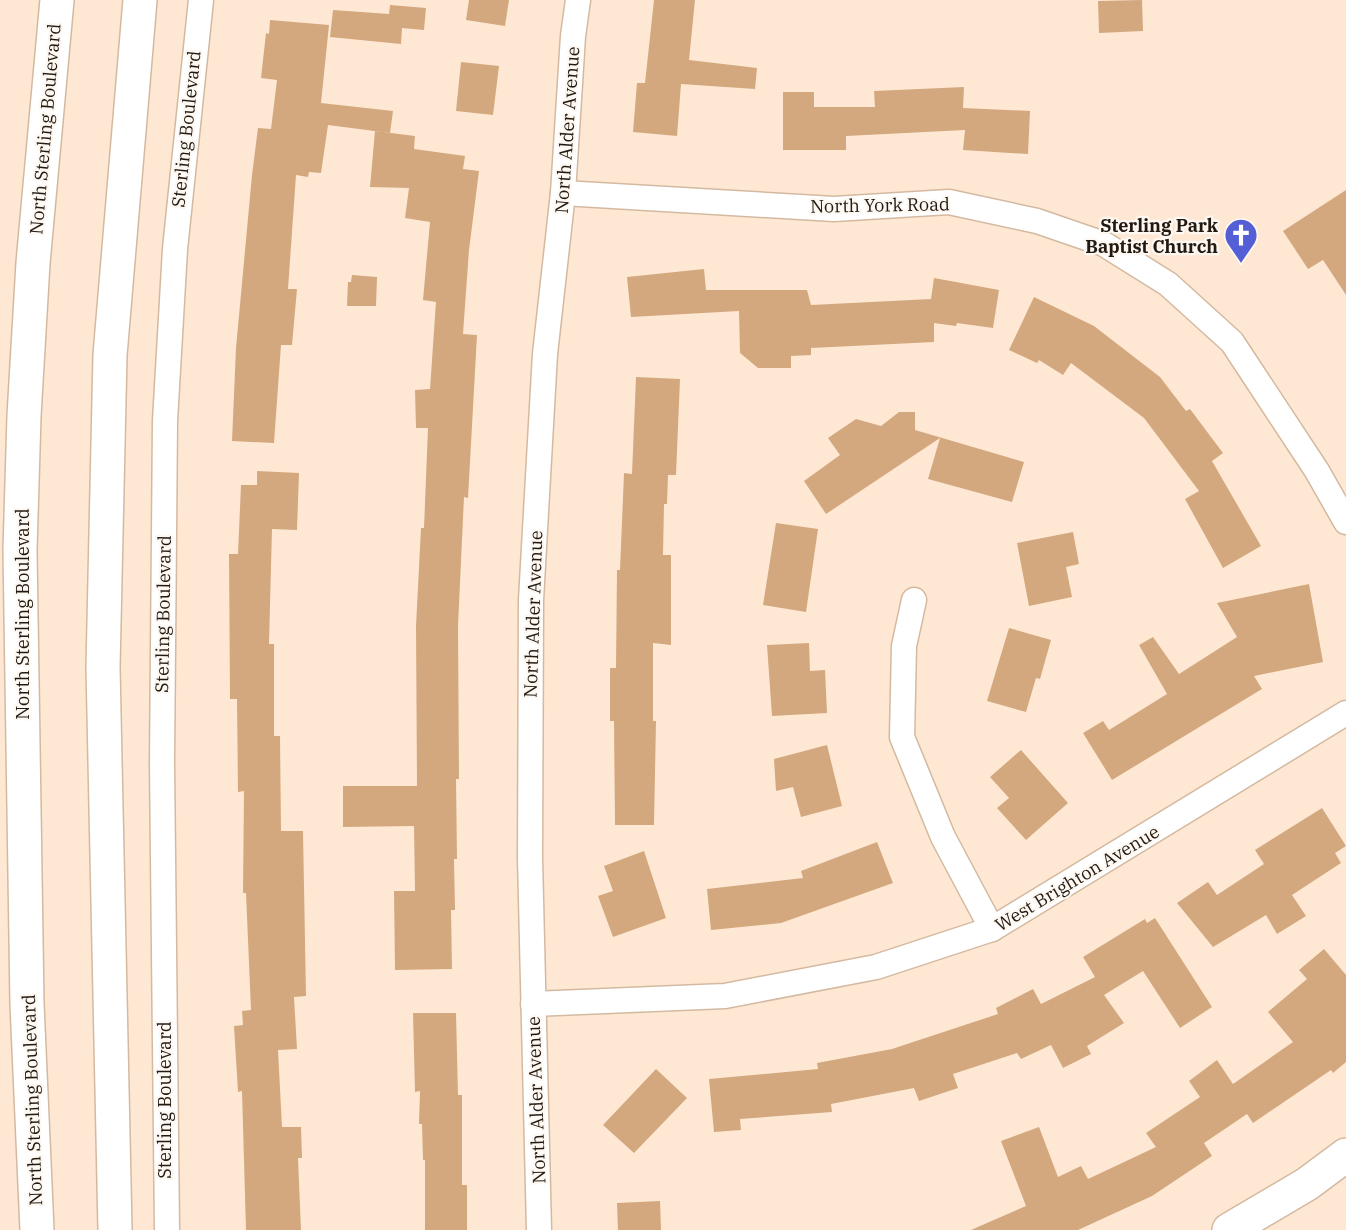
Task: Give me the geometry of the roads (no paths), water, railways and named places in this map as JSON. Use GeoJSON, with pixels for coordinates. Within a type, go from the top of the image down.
{"type":"FeatureCollection","features":[{"type":"Feature","properties":{"kind":"main road","name":"North Sterling Boulevard"},"geometry":{"type":"LineString","coordinates":[[37,1230],[27,1004],[20,550],[33,263],[57,0]]}},
{"type":"Feature","properties":{"kind":"main road"},"geometry":{"type":"LineString","coordinates":[[116,1230],[107,904],[104,643],[110,355],[140,0]]}},
{"type":"Feature","properties":{"kind":"main road"},"geometry":{"type":"LineString","coordinates":[[1229,1230],[1307,1184],[1346,1155]]}},
{"type":"Feature","properties":{"kind":"street","name":"Sterling Boulevard"},"geometry":{"type":"LineString","coordinates":[[167,1230],[162,774],[165,420],[175,249],[201,0]]}},
{"type":"Feature","properties":{"kind":"street","name":"North Alder Avenue"},"geometry":{"type":"LineString","coordinates":[[539,1230],[530,858],[531,600],[545,354],[563,193],[573,36],[578,0]]}},
{"type":"Feature","properties":{"kind":"street","name":"North York Road"},"geometry":{"type":"LineString","coordinates":[[563,193],[834,208],[949,202],[1037,221],[1104,244],[1168,284],[1232,342],[1317,471],[1346,522]]}},
{"type":"Feature","properties":{"kind":"street"},"geometry":{"type":"LineString","coordinates":[[914,600],[904,646],[902,737],[943,837],[992,929]]}},
{"type":"Feature","properties":{"kind":"street","name":"West Brighton Avenue"},"geometry":{"type":"LineString","coordinates":[[533,1004],[724,996],[876,967],[992,929],[1346,713]]}},
{"type":"Feature","properties":{"kind":"place","name":"Sterling Park Baptist Church"},"geometry":{"type":"Point","coordinates":[1241,264]}}]}
